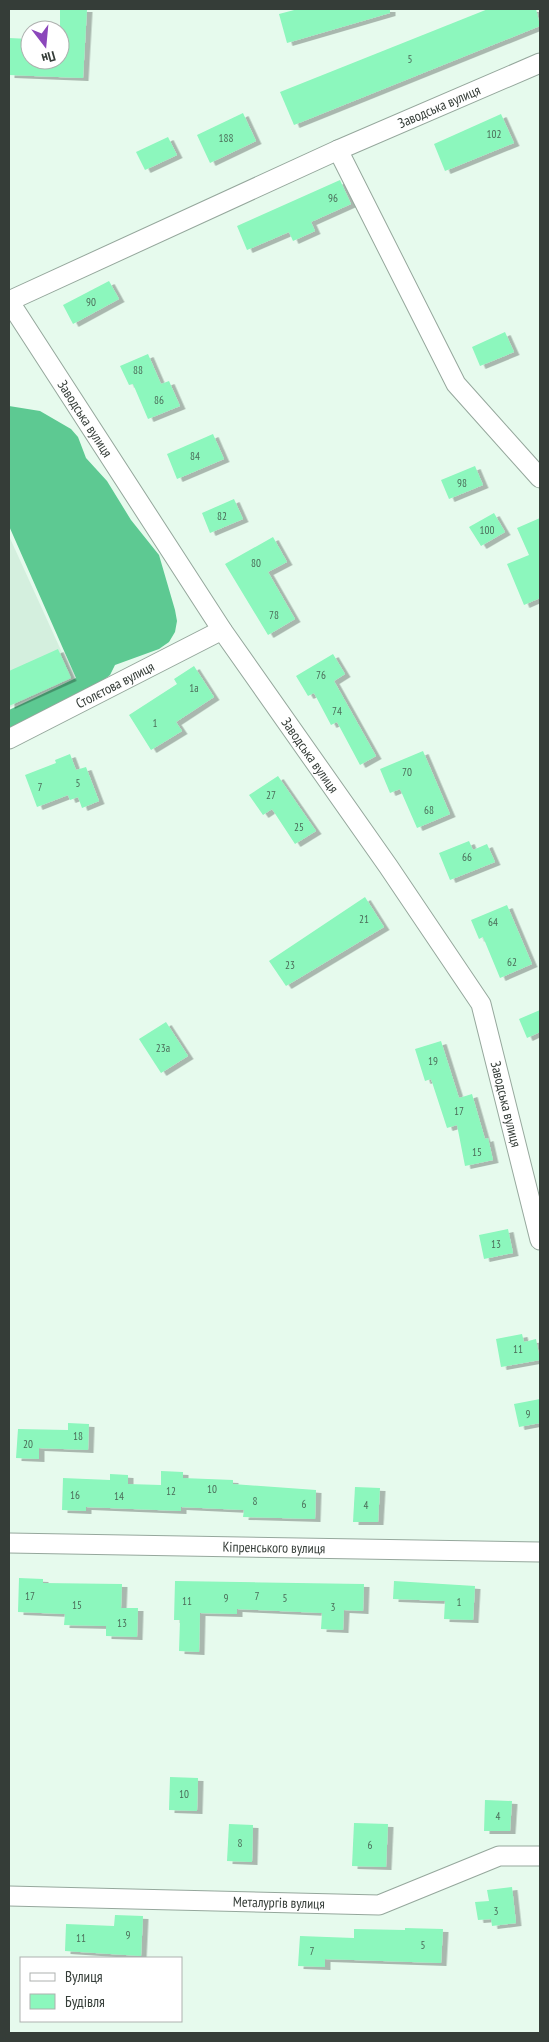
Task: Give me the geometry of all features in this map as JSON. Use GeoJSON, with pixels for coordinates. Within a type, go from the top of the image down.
{"type":"FeatureCollection","features":[{"type":"Feature","properties":{"kind":"street","name":"Заводська вулиця"},"geometry":{"type":"LineString","coordinates":[[540,63],[338,150],[9,301],[222,630],[388,866],[481,1004],[540,1240]]}},
{"type":"Feature","properties":{"kind":"street"},"geometry":{"type":"LineString","coordinates":[[338,150],[456,384],[540,478]]}},
{"type":"Feature","properties":{"kind":"street","name":"Столєтова вулиця"},"geometry":{"type":"LineString","coordinates":[[9,739],[222,630]]}},
{"type":"Feature","properties":{"kind":"street","name":"Кіпренського вулиця"},"geometry":{"type":"LineString","coordinates":[[9,1543],[540,1552]]}},
{"type":"Feature","properties":{"kind":"street","name":"Металургів вулиця"},"geometry":{"type":"LineString","coordinates":[[9,1896],[379,1904],[499,1856],[540,1856]]}},
{"type":"Feature","properties":{"kind":"shaded area"},"geometry":{"type":"Polygon","coordinates":[[[9,536],[74,679],[9,708],[9,536]]]}},
{"type":"Feature","properties":{"kind":"green space"},"geometry":{"type":"Polygon","coordinates":[[[9,406],[40,411],[71,429],[78,437],[86,458],[107,481],[131,520],[159,555],[177,621],[175,632],[169,642],[159,649],[115,665],[110,675],[100,683],[9,733],[9,710],[76,678],[9,526],[9,406]]]}},
{"type":"Feature","properties":{"kind":"building"},"geometry":{"type":"Polygon","coordinates":[[[60,9],[87,9],[83,78],[9,75],[9,38],[20,39],[20,70],[70,70],[70,20],[60,20],[60,9]]]}},
{"type":"Feature","properties":{"kind":"building"},"geometry":{"type":"Polygon","coordinates":[[[298,9],[390,9],[390,13],[287,43],[279,14],[298,9]]]}},
{"type":"Feature","properties":{"kind":"building"},"geometry":{"type":"Polygon","coordinates":[[[488,9],[536,9],[540,26],[294,125],[280,92],[488,9]]]}},
{"type":"Feature","properties":{"kind":"building"},"geometry":{"type":"Polygon","coordinates":[[[243,113],[256,141],[210,163],[197,135],[243,113]]]}},
{"type":"Feature","properties":{"kind":"building"},"geometry":{"type":"Polygon","coordinates":[[[501,114],[514,143],[445,171],[434,144],[501,114]]]}},
{"type":"Feature","properties":{"kind":"building"},"geometry":{"type":"Polygon","coordinates":[[[168,137],[177,155],[145,170],[136,152],[168,137]]]}},
{"type":"Feature","properties":{"kind":"building"},"geometry":{"type":"Polygon","coordinates":[[[340,180],[351,204],[311,222],[315,231],[293,241],[289,232],[247,250],[237,226],[340,180]]]}},
{"type":"Feature","properties":{"kind":"building"},"geometry":{"type":"Polygon","coordinates":[[[109,281],[119,299],[73,324],[63,305],[109,281]]]}},
{"type":"Feature","properties":{"kind":"building"},"geometry":{"type":"Polygon","coordinates":[[[505,332],[514,352],[480,366],[472,347],[505,332]]]}},
{"type":"Feature","properties":{"kind":"building"},"geometry":{"type":"Polygon","coordinates":[[[148,354],[161,384],[169,381],[180,406],[148,419],[133,384],[129,385],[120,366],[148,354]]]}},
{"type":"Feature","properties":{"kind":"building"},"geometry":{"type":"Polygon","coordinates":[[[213,434],[224,459],[177,479],[167,454],[213,434]]]}},
{"type":"Feature","properties":{"kind":"building"},"geometry":{"type":"Polygon","coordinates":[[[475,466],[483,485],[449,499],[441,480],[475,466]]]}},
{"type":"Feature","properties":{"kind":"building"},"geometry":{"type":"Polygon","coordinates":[[[234,499],[243,519],[210,533],[202,513],[234,499]]]}},
{"type":"Feature","properties":{"kind":"building"},"geometry":{"type":"Polygon","coordinates":[[[494,513],[505,532],[481,546],[469,527],[494,513]]]}},
{"type":"Feature","properties":{"kind":"building"},"geometry":{"type":"Polygon","coordinates":[[[540,518],[540,598],[524,605],[507,564],[529,555],[517,528],[540,518]]]}},
{"type":"Feature","properties":{"kind":"building"},"geometry":{"type":"Polygon","coordinates":[[[273,537],[287,562],[268,572],[295,619],[268,635],[225,564],[273,537]]]}},
{"type":"Feature","properties":{"kind":"building"},"geometry":{"type":"Polygon","coordinates":[[[58,649],[71,678],[9,706],[9,671],[58,649]]]}},
{"type":"Feature","properties":{"kind":"building"},"geometry":{"type":"Polygon","coordinates":[[[333,654],[345,674],[334,681],[376,756],[360,765],[337,722],[331,725],[314,693],[308,696],[296,676],[333,654]]]}},
{"type":"Feature","properties":{"kind":"building"},"geometry":{"type":"Polygon","coordinates":[[[194,666],[214,697],[176,722],[182,731],[151,750],[129,715],[177,684],[174,679],[194,666]]]}},
{"type":"Feature","properties":{"kind":"building"},"geometry":{"type":"Polygon","coordinates":[[[423,751],[450,814],[417,828],[400,789],[390,793],[380,769],[423,751]]]}},
{"type":"Feature","properties":{"kind":"building"},"geometry":{"type":"Polygon","coordinates":[[[70,754],[76,770],[86,767],[99,801],[82,808],[78,797],[70,800],[68,795],[37,807],[25,775],[56,763],[55,760],[70,754]]]}},
{"type":"Feature","properties":{"kind":"building"},"geometry":{"type":"Polygon","coordinates":[[[278,776],[316,831],[295,844],[272,809],[263,815],[249,795],[278,776]]]}},
{"type":"Feature","properties":{"kind":"building"},"geometry":{"type":"Polygon","coordinates":[[[469,841],[473,850],[487,844],[495,862],[450,880],[439,853],[469,841]]]}},
{"type":"Feature","properties":{"kind":"building"},"geometry":{"type":"Polygon","coordinates":[[[365,897],[384,927],[286,986],[269,961],[365,897]]]}},
{"type":"Feature","properties":{"kind":"building"},"geometry":{"type":"Polygon","coordinates":[[[507,905],[532,964],[500,978],[483,937],[479,939],[471,920],[507,905]]]}},
{"type":"Feature","properties":{"kind":"building"},"geometry":{"type":"Polygon","coordinates":[[[540,1010],[540,1032],[527,1038],[519,1019],[540,1010]]]}},
{"type":"Feature","properties":{"kind":"building"},"geometry":{"type":"Polygon","coordinates":[[[166,1022],[188,1056],[161,1073],[139,1039],[166,1022]]]}},
{"type":"Feature","properties":{"kind":"building"},"geometry":{"type":"Polygon","coordinates":[[[441,1041],[459,1098],[472,1094],[485,1139],[488,1138],[493,1160],[465,1166],[457,1125],[447,1128],[431,1079],[425,1081],[415,1049],[441,1041]]]}},
{"type":"Feature","properties":{"kind":"building"},"geometry":{"type":"Polygon","coordinates":[[[508,1229],[513,1253],[484,1259],[479,1235],[508,1229]]]}},
{"type":"Feature","properties":{"kind":"building"},"geometry":{"type":"Polygon","coordinates":[[[522,1334],[524,1342],[536,1339],[540,1360],[501,1367],[496,1339],[522,1334]]]}},
{"type":"Feature","properties":{"kind":"building"},"geometry":{"type":"Polygon","coordinates":[[[540,1399],[540,1423],[519,1427],[514,1404],[540,1399]]]}},
{"type":"Feature","properties":{"kind":"building"},"geometry":{"type":"Polygon","coordinates":[[[68,1423],[89,1424],[88,1450],[39,1448],[39,1459],[16,1458],[18,1429],[68,1430],[68,1423]]]}},
{"type":"Feature","properties":{"kind":"building"},"geometry":{"type":"Polygon","coordinates":[[[161,1471],[183,1472],[183,1478],[233,1480],[233,1484],[316,1490],[315,1519],[243,1517],[244,1510],[181,1507],[181,1511],[86,1507],[86,1511],[62,1510],[63,1478],[110,1480],[110,1474],[128,1475],[128,1484],[161,1485],[161,1471]]]}},
{"type":"Feature","properties":{"kind":"building"},"geometry":{"type":"Polygon","coordinates":[[[355,1487],[380,1488],[378,1522],[353,1522],[355,1487]]]}},
{"type":"Feature","properties":{"kind":"building"},"geometry":{"type":"Polygon","coordinates":[[[19,1578],[43,1579],[43,1583],[122,1584],[121,1608],[138,1608],[137,1637],[106,1636],[106,1626],[64,1625],[65,1614],[18,1612],[19,1578]]]}},
{"type":"Feature","properties":{"kind":"building"},"geometry":{"type":"Polygon","coordinates":[[[175,1581],[364,1584],[363,1611],[344,1610],[343,1630],[321,1629],[322,1613],[237,1609],[237,1614],[200,1613],[199,1652],[179,1651],[180,1620],[174,1620],[175,1581]]]}},
{"type":"Feature","properties":{"kind":"building"},"geometry":{"type":"Polygon","coordinates":[[[394,1581],[475,1586],[473,1620],[444,1619],[445,1601],[393,1599],[394,1581]]]}},
{"type":"Feature","properties":{"kind":"building"},"geometry":{"type":"Polygon","coordinates":[[[170,1777],[198,1778],[197,1811],[169,1810],[170,1777]]]}},
{"type":"Feature","properties":{"kind":"building"},"geometry":{"type":"Polygon","coordinates":[[[485,1800],[512,1801],[510,1831],[484,1831],[485,1800]]]}},
{"type":"Feature","properties":{"kind":"building"},"geometry":{"type":"Polygon","coordinates":[[[354,1823],[388,1824],[386,1867],[352,1866],[354,1823]]]}},
{"type":"Feature","properties":{"kind":"building"},"geometry":{"type":"Polygon","coordinates":[[[229,1824],[253,1825],[252,1862],[227,1861],[229,1824]]]}},
{"type":"Feature","properties":{"kind":"building"},"geometry":{"type":"Polygon","coordinates":[[[512,1887],[516,1923],[492,1926],[491,1919],[478,1920],[475,1902],[489,1901],[487,1890],[512,1887]]]}},
{"type":"Feature","properties":{"kind":"building"},"geometry":{"type":"Polygon","coordinates":[[[115,1915],[143,1916],[141,1956],[65,1951],[66,1924],[114,1926],[115,1915]]]}},
{"type":"Feature","properties":{"kind":"building"},"geometry":{"type":"Polygon","coordinates":[[[405,1928],[443,1929],[441,1963],[325,1959],[325,1967],[298,1966],[300,1936],[354,1938],[354,1929],[405,1930],[405,1928]]]}}]}
